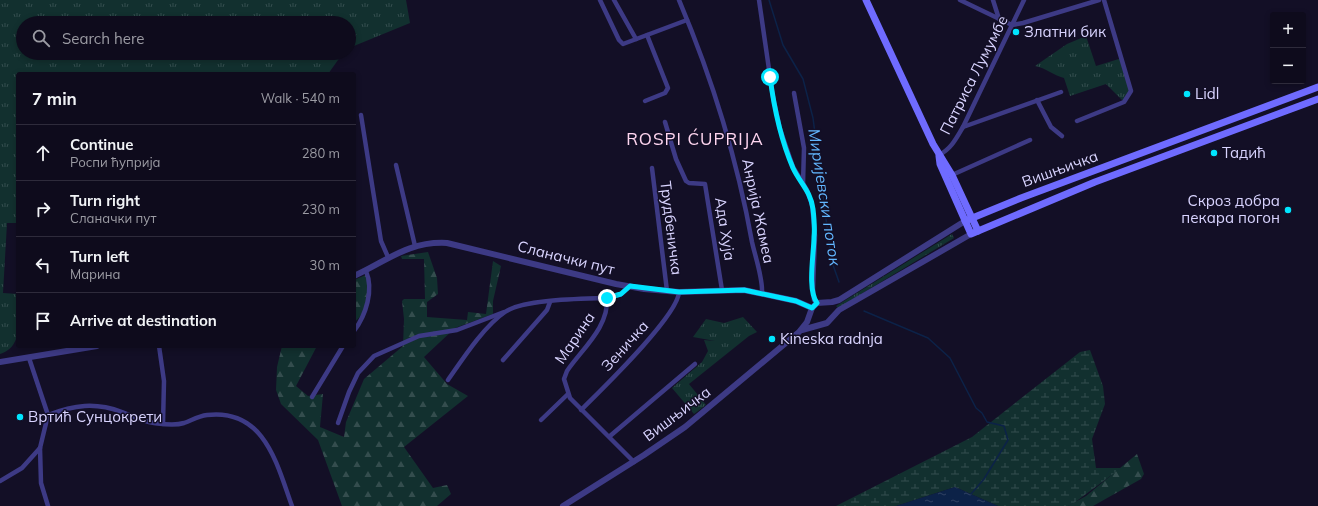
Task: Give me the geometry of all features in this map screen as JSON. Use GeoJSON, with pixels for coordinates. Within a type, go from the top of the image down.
{"type":"FeatureCollection","features":[{"type":"Feature","properties":{"kind":"main road"},"geometry":{"type":"LineString","coordinates":[[866,0],[939,156],[952,175],[972,218],[974,232]]}},
{"type":"Feature","properties":{"kind":"main road","name":"Вишњичка"},"geometry":{"type":"LineString","coordinates":[[965,221],[1021,198],[1318,87]]}},
{"type":"Feature","properties":{"kind":"main road","name":"Вишњичка"},"geometry":{"type":"LineString","coordinates":[[974,232],[1095,182],[1318,99]]}},
{"type":"Feature","properties":{"kind":"main road"},"geometry":{"type":"LineString","coordinates":[[939,156],[940,164],[965,221],[974,232]]}},
{"type":"Feature","properties":{"kind":"street"},"geometry":{"type":"LineString","coordinates":[[600,0],[620,42],[625,44],[647,34],[687,20]]}},
{"type":"Feature","properties":{"kind":"street"},"geometry":{"type":"LineString","coordinates":[[614,0],[636,39]]}},
{"type":"Feature","properties":{"kind":"street","name":"Анрија Жамеа"},"geometry":{"type":"LineString","coordinates":[[679,0],[713,88],[728,136],[749,222],[762,293]]}},
{"type":"Feature","properties":{"kind":"street"},"geometry":{"type":"LineString","coordinates":[[759,0],[777,117],[793,167],[811,199],[814,236],[813,320],[821,324]]}},
{"type":"Feature","properties":{"kind":"street"},"geometry":{"type":"LineString","coordinates":[[960,0],[1012,25],[1099,0]]}},
{"type":"Feature","properties":{"kind":"street"},"geometry":{"type":"LineString","coordinates":[[993,0],[999,18]]}},
{"type":"Feature","properties":{"kind":"street","name":"Патриса Лумумбе"},"geometry":{"type":"LineString","coordinates":[[939,156],[953,144],[963,127],[1024,0]]}},
{"type":"Feature","properties":{"kind":"street"},"geometry":{"type":"LineString","coordinates":[[1077,121],[1124,102],[1131,91],[1104,0]]}},
{"type":"Feature","properties":{"kind":"street"},"geometry":{"type":"LineString","coordinates":[[645,101],[665,93],[668,88],[647,34]]}},
{"type":"Feature","properties":{"kind":"street"},"geometry":{"type":"LineString","coordinates":[[963,127],[1061,92]]}},
{"type":"Feature","properties":{"kind":"street"},"geometry":{"type":"LineString","coordinates":[[794,93],[804,148],[803,184]]}},
{"type":"Feature","properties":{"kind":"street"},"geometry":{"type":"LineString","coordinates":[[1037,100],[1051,127],[1062,136]]}},
{"type":"Feature","properties":{"kind":"street"},"geometry":{"type":"LineString","coordinates":[[362,114],[381,241],[388,257]]}},
{"type":"Feature","properties":{"kind":"street","name":"Ада Хуја"},"geometry":{"type":"LineString","coordinates":[[666,122],[676,159],[686,181],[688,183],[706,184],[722,290]]}},
{"type":"Feature","properties":{"kind":"street"},"geometry":{"type":"LineString","coordinates":[[952,175],[1030,140]]}},
{"type":"Feature","properties":{"kind":"street"},"geometry":{"type":"LineString","coordinates":[[396,165],[415,246]]}},
{"type":"Feature","properties":{"kind":"street","name":"Трудбеничка"},"geometry":{"type":"LineString","coordinates":[[652,168],[667,291]]}},
{"type":"Feature","properties":{"kind":"street","name":"Вишњичка"},"geometry":{"type":"LineString","coordinates":[[563,506],[634,462],[693,421],[799,332],[807,322],[813,308],[835,301],[853,291],[965,221]]}},
{"type":"Feature","properties":{"kind":"street","name":"Вишњичка"},"geometry":{"type":"LineString","coordinates":[[799,332],[827,323],[839,310],[974,232]]}},
{"type":"Feature","properties":{"kind":"street","name":"Сланачки пут"},"geometry":{"type":"LineString","coordinates":[[356,275],[366,271],[388,257],[415,246],[433,242],[447,243],[630,286],[679,292],[736,289],[762,293],[803,303],[813,308]]}},
{"type":"Feature","properties":{"kind":"street"},"geometry":{"type":"LineString","coordinates":[[356,328],[362,319],[368,302],[368,278],[366,271]]}},
{"type":"Feature","properties":{"kind":"street","name":"Марина"},"geometry":{"type":"LineString","coordinates":[[568,394],[565,374],[601,324],[607,311],[607,298],[621,294],[630,286]]}},
{"type":"Feature","properties":{"kind":"street","name":"Зеничка"},"geometry":{"type":"LineString","coordinates":[[581,410],[622,369],[656,330],[676,301],[679,292]]}},
{"type":"Feature","properties":{"kind":"street"},"geometry":{"type":"LineString","coordinates":[[338,423],[349,392],[358,373],[374,356],[419,336],[464,328],[526,304],[607,298]]}},
{"type":"Feature","properties":{"kind":"street"},"geometry":{"type":"LineString","coordinates":[[503,360],[547,310],[550,302]]}},
{"type":"Feature","properties":{"kind":"street"},"geometry":{"type":"LineString","coordinates":[[826,303],[832,309],[832,318]]}},
{"type":"Feature","properties":{"kind":"street"},"geometry":{"type":"LineString","coordinates":[[448,380],[478,340],[504,312]]}},
{"type":"Feature","properties":{"kind":"street"},"geometry":{"type":"LineString","coordinates":[[0,362],[86,348]]}},
{"type":"Feature","properties":{"kind":"street"},"geometry":{"type":"LineString","coordinates":[[159,348],[164,381],[163,424]]}},
{"type":"Feature","properties":{"kind":"street"},"geometry":{"type":"LineString","coordinates":[[312,397],[342,348]]}},
{"type":"Feature","properties":{"kind":"street"},"geometry":{"type":"LineString","coordinates":[[29,358],[48,415],[40,448],[41,483],[48,506]]}},
{"type":"Feature","properties":{"kind":"street"},"geometry":{"type":"LineString","coordinates":[[610,436],[695,364]]}},
{"type":"Feature","properties":{"kind":"street"},"geometry":{"type":"LineString","coordinates":[[541,420],[568,394],[581,410],[610,436],[634,462]]}},
{"type":"Feature","properties":{"kind":"street"},"geometry":{"type":"LineString","coordinates":[[48,415],[73,407],[95,405],[115,409],[144,420],[163,424],[181,423],[202,416],[230,416],[248,424],[255,429],[269,446],[292,506]]}},
{"type":"Feature","properties":{"kind":"street"},"geometry":{"type":"LineString","coordinates":[[0,481],[22,468],[40,448]]}},
{"type":"Feature","properties":{"kind":"green space"},"geometry":{"type":"Polygon","coordinates":[[[0,0],[406,0],[410,23],[356,45],[356,16],[16,16],[16,60],[338,60],[329,72],[16,72],[16,223],[7,223],[3,293],[16,294],[16,339],[8,350],[0,354],[0,0]]]}},
{"type":"Feature","properties":{"kind":"green space"},"geometry":{"type":"Polygon","coordinates":[[[1086,36],[1096,66],[1122,58],[1131,87],[1124,102],[1106,84],[1070,96],[1064,78],[1043,68],[1035,66],[1067,44],[1086,36]]]}},
{"type":"Feature","properties":{"kind":"green space"},"geometry":{"type":"Polygon","coordinates":[[[952,234],[954,238],[838,308],[836,306],[952,234]]]}},
{"type":"Feature","properties":{"kind":"green space"},"geometry":{"type":"Polygon","coordinates":[[[428,252],[437,278],[438,294],[427,302],[427,317],[467,320],[468,312],[486,314],[493,261],[501,266],[493,301],[493,314],[455,328],[424,357],[447,384],[468,396],[404,447],[433,488],[447,485],[451,494],[437,506],[342,506],[318,440],[281,404],[276,390],[277,367],[282,348],[316,348],[296,386],[308,396],[323,394],[320,427],[344,437],[346,422],[364,379],[403,346],[404,319],[402,301],[404,299],[425,299],[424,259],[402,259],[401,256],[428,252]]]}},
{"type":"Feature","properties":{"kind":"green space"},"geometry":{"type":"Polygon","coordinates":[[[368,274],[366,310],[356,321],[356,279],[368,274]]]}},
{"type":"Feature","properties":{"kind":"green space"},"geometry":{"type":"Polygon","coordinates":[[[743,317],[757,332],[749,336],[689,384],[706,405],[694,414],[672,388],[702,362],[708,351],[704,340],[715,341],[693,337],[706,319],[724,323],[743,317]]]}},
{"type":"Feature","properties":{"kind":"green space"},"geometry":{"type":"Polygon","coordinates":[[[1090,350],[1103,386],[1105,404],[1092,439],[1096,468],[1121,468],[1074,503],[1068,506],[998,506],[955,487],[896,506],[836,506],[972,437],[1080,352],[1090,350]]]}},
{"type":"Feature","properties":{"kind":"green space"},"geometry":{"type":"Polygon","coordinates":[[[1137,454],[1144,474],[1141,479],[1093,506],[1068,506],[1086,496],[1137,454]]]}},
{"type":"Feature","properties":{"kind":"water"},"geometry":{"type":"Polygon","coordinates":[[[955,487],[998,506],[896,506],[955,487]]]}},
{"type":"Feature","properties":{"kind":"waterway","name":"Миријевски поток"},"geometry":{"type":"LineString","coordinates":[[769,0],[783,45],[803,79],[813,118],[829,242],[833,265],[839,282]]}},
{"type":"Feature","properties":{"kind":"waterway","name":"Миријевски поток"},"geometry":{"type":"LineString","coordinates":[[864,311],[928,338],[950,358],[976,408],[982,413],[987,422],[1004,426],[1008,440],[984,479],[971,494]]}},
{"type":"Feature","properties":{"kind":"place","name":"Златни бик"},"geometry":{"type":"Point","coordinates":[1016,32]}},
{"type":"Feature","properties":{"kind":"place","name":"Lidl"},"geometry":{"type":"Point","coordinates":[1187,94]}},
{"type":"Feature","properties":{"kind":"place","name":"Тадић"},"geometry":{"type":"Point","coordinates":[1214,153]}},
{"type":"Feature","properties":{"kind":"place","name":"Скроз добра пекара погон"},"geometry":{"type":"Point","coordinates":[1288,210]}},
{"type":"Feature","properties":{"kind":"place","name":"Kineska radnja"},"geometry":{"type":"Point","coordinates":[772,339]}},
{"type":"Feature","properties":{"kind":"place","name":"Вртић Сунцокрети"},"geometry":{"type":"Point","coordinates":[20,417]}},
{"type":"Feature","properties":{"kind":"district","name":"ROSPI ĆUPRIJA"},"geometry":{"type":"Point","coordinates":[695,139]}},
{"type":"Feature","properties":{"kind":"route"},"geometry":{"type":"LineString","coordinates":[[607,298],[621,294],[630,286],[644,289],[679,292],[736,289],[796,301],[812,308],[817,303],[814,300],[812,279],[814,223],[811,199],[793,167],[780,129],[770,77]]}}]}
